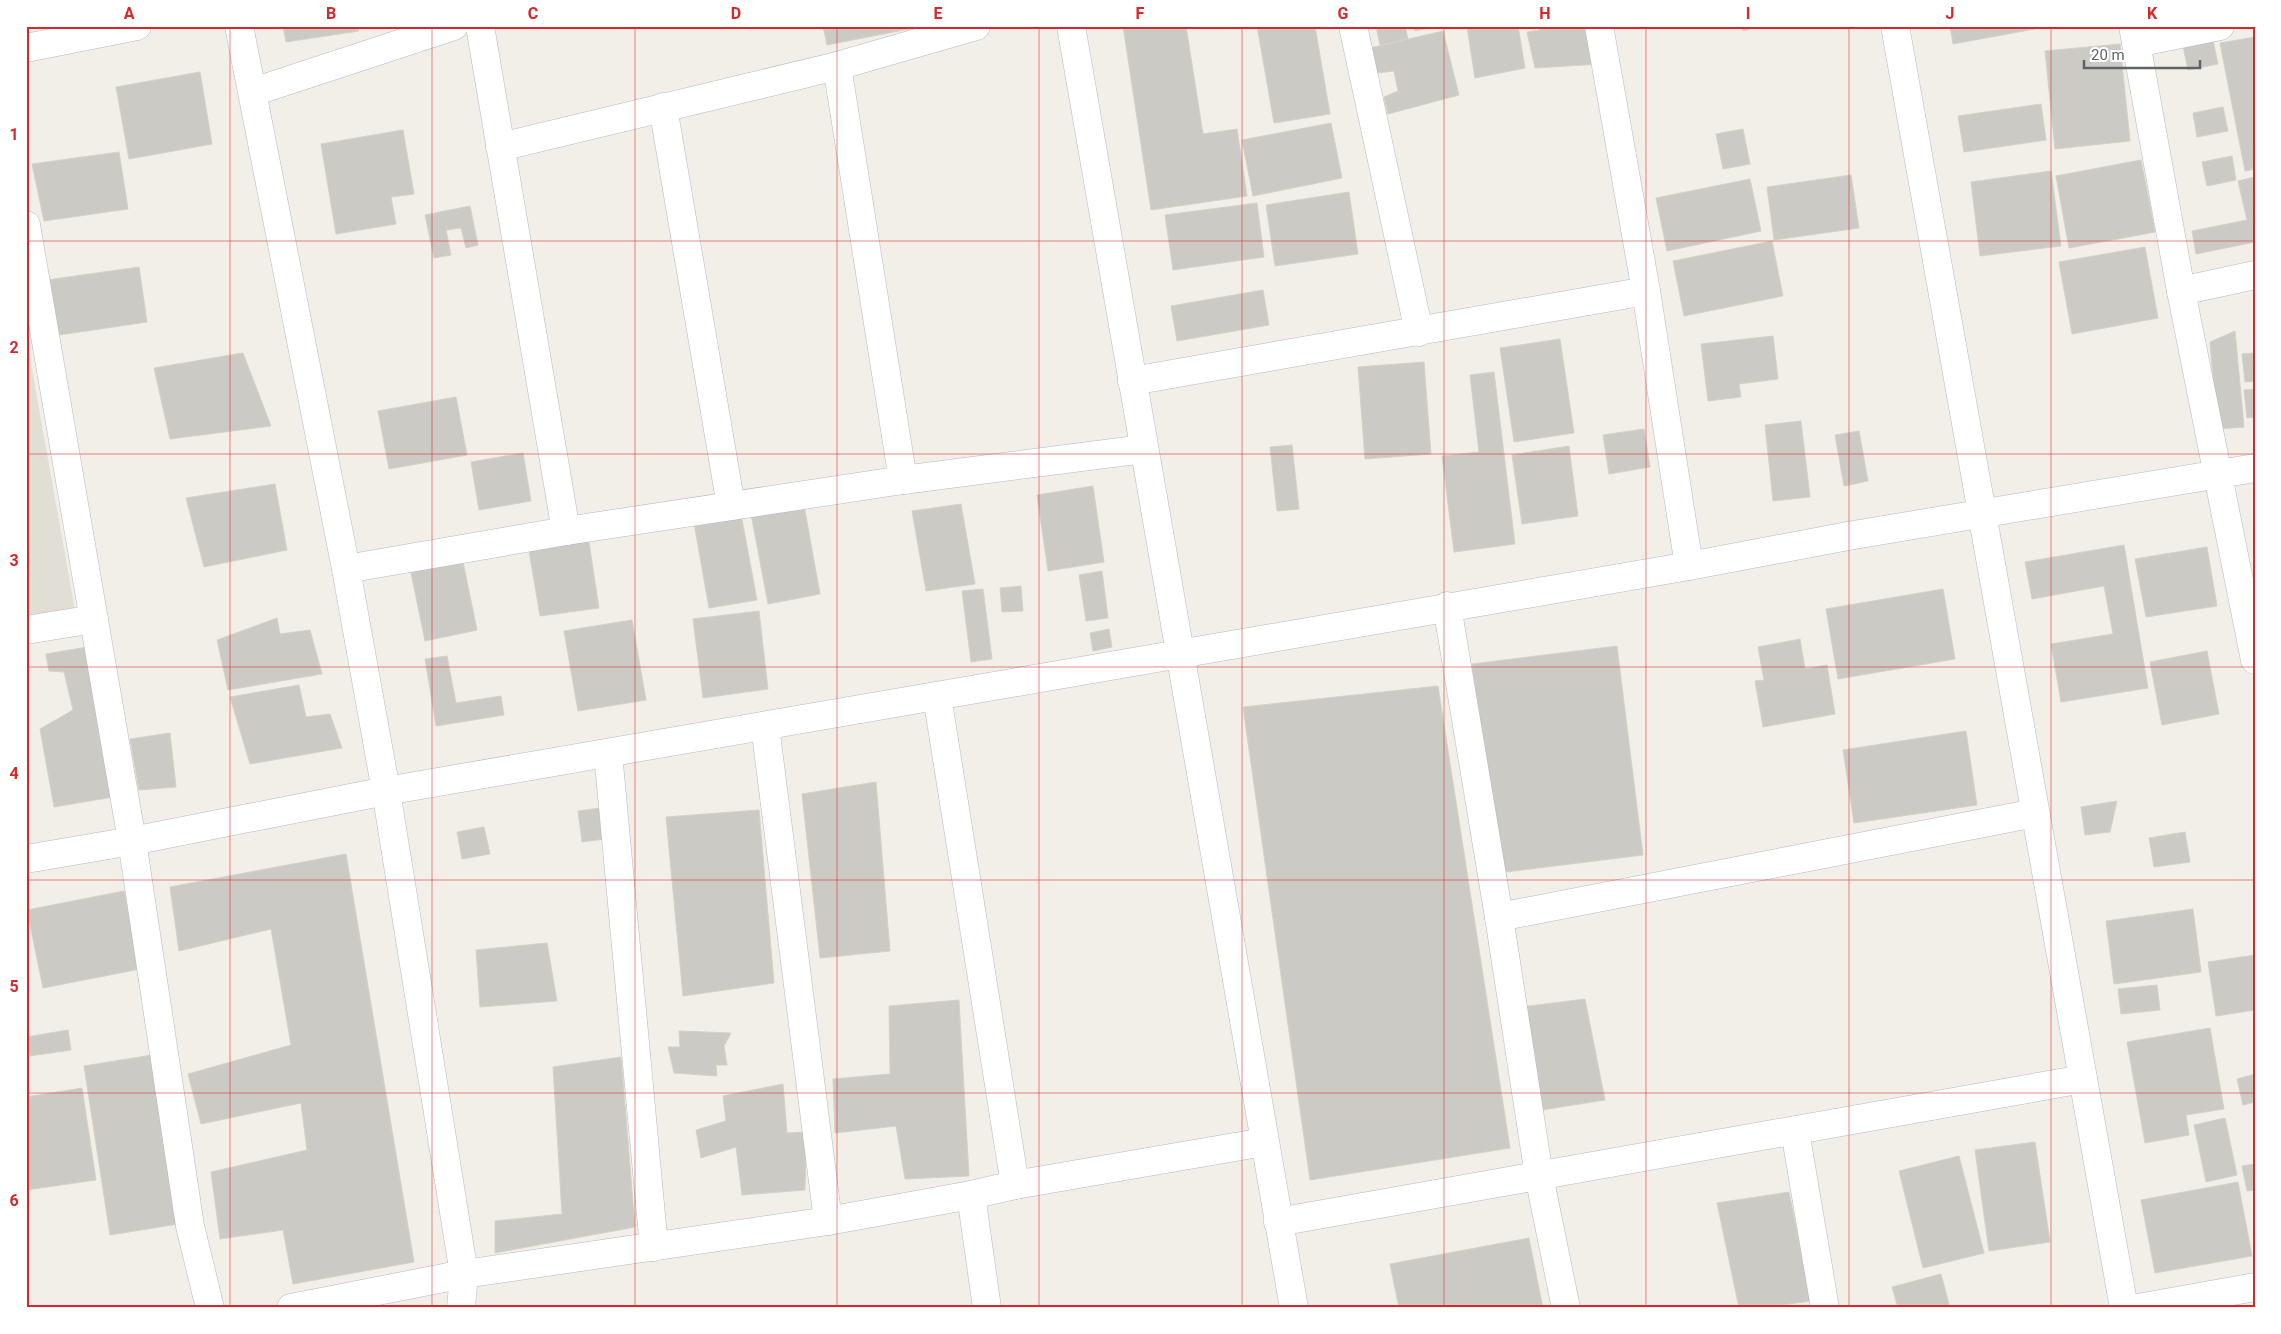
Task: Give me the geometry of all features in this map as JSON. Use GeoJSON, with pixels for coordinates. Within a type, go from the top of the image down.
{"type":"FeatureCollection","features":[{"type":"Feature","properties":{"kind":"street"},"geometry":{"type":"LineString","coordinates":[[26,48],[137,26]]}},
{"type":"Feature","properties":{"kind":"street"},"geometry":{"type":"LineString","coordinates":[[239,26],[346,569],[386,791],[464,1274],[461,1308]]}},
{"type":"Feature","properties":{"kind":"street"},"geometry":{"type":"LineString","coordinates":[[253,92],[454,26]]}},
{"type":"Feature","properties":{"kind":"street"},"geometry":{"type":"LineString","coordinates":[[480,26],[566,531]]}},
{"type":"Feature","properties":{"kind":"street"},"geometry":{"type":"LineString","coordinates":[[500,147],[837,66],[976,26]]}},
{"type":"Feature","properties":{"kind":"street"},"geometry":{"type":"LineString","coordinates":[[1071,26],[1294,1308]]}},
{"type":"Feature","properties":{"kind":"street"},"geometry":{"type":"LineString","coordinates":[[1353,26],[1418,332]]}},
{"type":"Feature","properties":{"kind":"street"},"geometry":{"type":"LineString","coordinates":[[1599,26],[1646,291],[1689,566]]}},
{"type":"Feature","properties":{"kind":"street"},"geometry":{"type":"LineString","coordinates":[[1895,26],[2124,1308]]}},
{"type":"Feature","properties":{"kind":"street"},"geometry":{"type":"LineString","coordinates":[[2220,26],[2134,35],[2181,291],[2255,660]]}},
{"type":"Feature","properties":{"kind":"street"},"geometry":{"type":"LineString","coordinates":[[837,66],[903,480]]}},
{"type":"Feature","properties":{"kind":"street"},"geometry":{"type":"LineString","coordinates":[[663,107],[731,506]]}},
{"type":"Feature","properties":{"kind":"street"},"geometry":{"type":"LineString","coordinates":[[26,225],[30,275],[94,619],[132,841],[190,1226],[210,1308]]}},
{"type":"Feature","properties":{"kind":"street"},"geometry":{"type":"LineString","coordinates":[[2181,291],[2255,275]]}},
{"type":"Feature","properties":{"kind":"street"},"geometry":{"type":"LineString","coordinates":[[1132,380],[1646,291]]}},
{"type":"Feature","properties":{"kind":"street"},"geometry":{"type":"LineString","coordinates":[[346,569],[566,531],[903,480],[1144,449]]}},
{"type":"Feature","properties":{"kind":"street"},"geometry":{"type":"LineString","coordinates":[[26,858],[132,841],[386,791],[1447,606],[2255,468]]}},
{"type":"Feature","properties":{"kind":"street"},"geometry":{"type":"LineString","coordinates":[[1447,606],[1499,917],[1539,1176],[1566,1308]]}},
{"type":"Feature","properties":{"kind":"street"},"geometry":{"type":"LineString","coordinates":[[26,630],[94,619]]}},
{"type":"Feature","properties":{"kind":"street"},"geometry":{"type":"LineString","coordinates":[[937,696],[1015,1185]]}},
{"type":"Feature","properties":{"kind":"street"},"geometry":{"type":"LineString","coordinates":[[765,726],[828,1221]]}},
{"type":"Feature","properties":{"kind":"street"},"geometry":{"type":"LineString","coordinates":[[608,753],[654,1247]]}},
{"type":"Feature","properties":{"kind":"street"},"geometry":{"type":"LineString","coordinates":[[1499,917],[2035,813]]}},
{"type":"Feature","properties":{"kind":"street"},"geometry":{"type":"LineString","coordinates":[[1278,1222],[2083,1079]]}},
{"type":"Feature","properties":{"kind":"street"},"geometry":{"type":"LineString","coordinates":[[1795,1131],[1824,1308]]}},
{"type":"Feature","properties":{"kind":"street"},"geometry":{"type":"LineString","coordinates":[[291,1308],[464,1274],[828,1221],[971,1196],[1015,1185],[1264,1142]]}},
{"type":"Feature","properties":{"kind":"street"},"geometry":{"type":"LineString","coordinates":[[971,1196],[982,1307]]}},
{"type":"Feature","properties":{"kind":"street"},"geometry":{"type":"LineString","coordinates":[[2138,1308],[2255,1288]]}},
{"type":"Feature","properties":{"kind":"shaded area"},"geometry":{"type":"Polygon","coordinates":[[[26,336],[76,616],[26,622],[26,336]]]}},
{"type":"Feature","properties":{"kind":"building"},"geometry":{"type":"Polygon","coordinates":[[[283,26],[358,26],[359,31],[286,42],[283,26]]]}},
{"type":"Feature","properties":{"kind":"building"},"geometry":{"type":"Polygon","coordinates":[[[823,26],[924,26],[827,45],[823,26]]]}},
{"type":"Feature","properties":{"kind":"building"},"geometry":{"type":"Polygon","coordinates":[[[1123,26],[1186,26],[1203,134],[1237,129],[1247,196],[1151,210],[1123,26]]]}},
{"type":"Feature","properties":{"kind":"building"},"geometry":{"type":"Polygon","coordinates":[[[1257,26],[1315,26],[1330,114],[1274,123],[1257,26]]]}},
{"type":"Feature","properties":{"kind":"building"},"geometry":{"type":"Polygon","coordinates":[[[1376,26],[1405,26],[1408,39],[1380,45],[1376,26]]]}},
{"type":"Feature","properties":{"kind":"building"},"geometry":{"type":"Polygon","coordinates":[[[1414,26],[1437,26],[1415,31],[1414,26]]]}},
{"type":"Feature","properties":{"kind":"building"},"geometry":{"type":"Polygon","coordinates":[[[1518,26],[1525,68],[1475,78],[1467,27],[1518,26]]]}},
{"type":"Feature","properties":{"kind":"building"},"geometry":{"type":"Polygon","coordinates":[[[1539,26],[1594,26],[1600,64],[1535,68],[1527,32],[1540,30],[1539,26]]]}},
{"type":"Feature","properties":{"kind":"building"},"geometry":{"type":"Polygon","coordinates":[[[1742,26],[1762,26],[1743,31],[1742,26]]]}},
{"type":"Feature","properties":{"kind":"building"},"geometry":{"type":"Polygon","coordinates":[[[1950,26],[2034,26],[2035,29],[1953,44],[1950,26]]]}},
{"type":"Feature","properties":{"kind":"building"},"geometry":{"type":"Polygon","coordinates":[[[1443,31],[1459,95],[1388,114],[1384,97],[1398,91],[1394,71],[1377,73],[1370,48],[1443,31]]]}},
{"type":"Feature","properties":{"kind":"building"},"geometry":{"type":"Polygon","coordinates":[[[2255,37],[2255,169],[2245,171],[2220,43],[2255,37]]]}},
{"type":"Feature","properties":{"kind":"building"},"geometry":{"type":"Polygon","coordinates":[[[2213,40],[2218,64],[2188,70],[2183,46],[2213,40]]]}},
{"type":"Feature","properties":{"kind":"building"},"geometry":{"type":"Polygon","coordinates":[[[2120,44],[2130,141],[2055,149],[2045,51],[2120,44]]]}},
{"type":"Feature","properties":{"kind":"building"},"geometry":{"type":"Polygon","coordinates":[[[200,72],[212,144],[129,159],[116,87],[200,72]]]}},
{"type":"Feature","properties":{"kind":"building"},"geometry":{"type":"Polygon","coordinates":[[[2041,104],[2046,140],[1964,152],[1958,116],[2041,104]]]}},
{"type":"Feature","properties":{"kind":"building"},"geometry":{"type":"Polygon","coordinates":[[[2223,107],[2228,131],[2197,137],[2193,113],[2223,107]]]}},
{"type":"Feature","properties":{"kind":"building"},"geometry":{"type":"Polygon","coordinates":[[[1331,123],[1342,178],[1253,196],[1242,140],[1331,123]]]}},
{"type":"Feature","properties":{"kind":"building"},"geometry":{"type":"Polygon","coordinates":[[[1743,129],[1750,164],[1723,169],[1716,134],[1743,129]]]}},
{"type":"Feature","properties":{"kind":"building"},"geometry":{"type":"Polygon","coordinates":[[[403,130],[414,194],[391,197],[396,224],[336,234],[321,144],[403,130]]]}},
{"type":"Feature","properties":{"kind":"building"},"geometry":{"type":"Polygon","coordinates":[[[119,152],[128,209],[44,221],[32,164],[119,152]]]}},
{"type":"Feature","properties":{"kind":"building"},"geometry":{"type":"Polygon","coordinates":[[[2232,156],[2236,180],[2207,186],[2202,162],[2232,156]]]}},
{"type":"Feature","properties":{"kind":"building"},"geometry":{"type":"Polygon","coordinates":[[[2141,160],[2155,232],[2069,248],[2056,176],[2141,160]]]}},
{"type":"Feature","properties":{"kind":"building"},"geometry":{"type":"Polygon","coordinates":[[[2051,171],[2061,246],[1980,256],[1971,182],[2051,171]]]}},
{"type":"Feature","properties":{"kind":"building"},"geometry":{"type":"Polygon","coordinates":[[[1851,175],[1859,228],[1774,240],[1767,187],[1851,175]]]}},
{"type":"Feature","properties":{"kind":"building"},"geometry":{"type":"Polygon","coordinates":[[[2255,177],[2255,242],[2196,254],[2192,231],[2247,220],[2238,181],[2255,177]]]}},
{"type":"Feature","properties":{"kind":"building"},"geometry":{"type":"Polygon","coordinates":[[[1750,179],[1761,231],[1667,251],[1656,198],[1750,179]]]}},
{"type":"Feature","properties":{"kind":"building"},"geometry":{"type":"Polygon","coordinates":[[[1349,192],[1358,254],[1275,266],[1266,205],[1349,192]]]}},
{"type":"Feature","properties":{"kind":"building"},"geometry":{"type":"Polygon","coordinates":[[[1257,203],[1264,257],[1173,270],[1165,215],[1257,203]]]}},
{"type":"Feature","properties":{"kind":"building"},"geometry":{"type":"Polygon","coordinates":[[[470,206],[478,245],[466,248],[461,228],[446,230],[451,255],[434,258],[425,215],[470,206]]]}},
{"type":"Feature","properties":{"kind":"building"},"geometry":{"type":"Polygon","coordinates":[[[1772,241],[1783,296],[1684,316],[1673,261],[1772,241]]]}},
{"type":"Feature","properties":{"kind":"building"},"geometry":{"type":"Polygon","coordinates":[[[2145,247],[2158,318],[2072,334],[2059,262],[2145,247]]]}},
{"type":"Feature","properties":{"kind":"building"},"geometry":{"type":"Polygon","coordinates":[[[139,267],[147,322],[59,335],[47,280],[139,267]]]}},
{"type":"Feature","properties":{"kind":"building"},"geometry":{"type":"Polygon","coordinates":[[[1263,290],[1269,325],[1177,341],[1171,306],[1263,290]]]}},
{"type":"Feature","properties":{"kind":"building"},"geometry":{"type":"Polygon","coordinates":[[[2235,331],[2244,427],[2217,429],[2210,342],[2235,331]]]}},
{"type":"Feature","properties":{"kind":"building"},"geometry":{"type":"Polygon","coordinates":[[[1773,336],[1778,379],[1739,384],[1741,397],[1708,401],[1701,344],[1773,336]]]}},
{"type":"Feature","properties":{"kind":"building"},"geometry":{"type":"Polygon","coordinates":[[[1560,339],[1574,433],[1514,442],[1500,348],[1560,339]]]}},
{"type":"Feature","properties":{"kind":"building"},"geometry":{"type":"Polygon","coordinates":[[[243,353],[271,426],[170,439],[154,368],[243,353]]]}},
{"type":"Feature","properties":{"kind":"building"},"geometry":{"type":"Polygon","coordinates":[[[2255,353],[2255,381],[2245,382],[2242,354],[2255,353]]]}},
{"type":"Feature","properties":{"kind":"building"},"geometry":{"type":"Polygon","coordinates":[[[1424,362],[1431,454],[1365,459],[1358,367],[1424,362]]]}},
{"type":"Feature","properties":{"kind":"building"},"geometry":{"type":"Polygon","coordinates":[[[1494,372],[1515,544],[1454,552],[1442,456],[1479,452],[1470,375],[1494,372]]]}},
{"type":"Feature","properties":{"kind":"building"},"geometry":{"type":"Polygon","coordinates":[[[2255,389],[2255,417],[2247,418],[2244,390],[2255,389]]]}},
{"type":"Feature","properties":{"kind":"building"},"geometry":{"type":"Polygon","coordinates":[[[456,397],[467,455],[389,469],[378,411],[456,397]]]}},
{"type":"Feature","properties":{"kind":"building"},"geometry":{"type":"Polygon","coordinates":[[[1801,421],[1810,497],[1773,501],[1765,425],[1801,421]]]}},
{"type":"Feature","properties":{"kind":"building"},"geometry":{"type":"Polygon","coordinates":[[[1644,429],[1650,467],[1609,474],[1603,435],[1644,429]]]}},
{"type":"Feature","properties":{"kind":"building"},"geometry":{"type":"Polygon","coordinates":[[[1859,431],[1868,481],[1844,486],[1835,435],[1859,431]]]}},
{"type":"Feature","properties":{"kind":"building"},"geometry":{"type":"Polygon","coordinates":[[[1292,445],[1299,509],[1277,511],[1270,447],[1292,445]]]}},
{"type":"Feature","properties":{"kind":"building"},"geometry":{"type":"Polygon","coordinates":[[[1569,446],[1578,516],[1522,524],[1512,455],[1569,446]]]}},
{"type":"Feature","properties":{"kind":"building"},"geometry":{"type":"Polygon","coordinates":[[[523,453],[531,501],[479,510],[471,462],[523,453]]]}},
{"type":"Feature","properties":{"kind":"building"},"geometry":{"type":"Polygon","coordinates":[[[275,484],[287,550],[204,567],[186,498],[275,484]]]}},
{"type":"Feature","properties":{"kind":"building"},"geometry":{"type":"Polygon","coordinates":[[[1093,486],[1104,562],[1048,571],[1037,495],[1093,486]]]}},
{"type":"Feature","properties":{"kind":"building"},"geometry":{"type":"Polygon","coordinates":[[[961,504],[975,584],[926,591],[912,511],[961,504]]]}},
{"type":"Feature","properties":{"kind":"building"},"geometry":{"type":"Polygon","coordinates":[[[804,505],[820,594],[768,604],[751,514],[804,505]]]}},
{"type":"Feature","properties":{"kind":"building"},"geometry":{"type":"Polygon","coordinates":[[[741,514],[757,600],[709,608],[694,523],[741,514]]]}},
{"type":"Feature","properties":{"kind":"building"},"geometry":{"type":"Polygon","coordinates":[[[588,536],[599,608],[540,616],[528,545],[588,536]]]}},
{"type":"Feature","properties":{"kind":"building"},"geometry":{"type":"Polygon","coordinates":[[[2124,545],[2148,688],[2061,702],[2051,644],[2113,634],[2104,586],[2032,599],[2025,562],[2124,545]]]}},
{"type":"Feature","properties":{"kind":"building"},"geometry":{"type":"Polygon","coordinates":[[[2207,547],[2217,606],[2146,617],[2135,559],[2207,547]]]}},
{"type":"Feature","properties":{"kind":"building"},"geometry":{"type":"Polygon","coordinates":[[[462,557],[477,630],[425,641],[410,568],[462,557]]]}},
{"type":"Feature","properties":{"kind":"building"},"geometry":{"type":"Polygon","coordinates":[[[1102,571],[1108,618],[1086,621],[1079,575],[1102,571]]]}},
{"type":"Feature","properties":{"kind":"building"},"geometry":{"type":"Polygon","coordinates":[[[1021,586],[1023,611],[1002,612],[1000,588],[1021,586]]]}},
{"type":"Feature","properties":{"kind":"building"},"geometry":{"type":"Polygon","coordinates":[[[983,589],[992,659],[971,662],[962,591],[983,589]]]}},
{"type":"Feature","properties":{"kind":"building"},"geometry":{"type":"Polygon","coordinates":[[[1943,589],[1955,659],[1838,679],[1826,609],[1943,589]]]}},
{"type":"Feature","properties":{"kind":"building"},"geometry":{"type":"Polygon","coordinates":[[[759,611],[768,689],[703,698],[693,619],[759,611]]]}},
{"type":"Feature","properties":{"kind":"building"},"geometry":{"type":"Polygon","coordinates":[[[277,618],[280,634],[310,630],[322,674],[228,690],[217,640],[277,618]]]}},
{"type":"Feature","properties":{"kind":"building"},"geometry":{"type":"Polygon","coordinates":[[[632,620],[646,700],[578,711],[564,631],[632,620]]]}},
{"type":"Feature","properties":{"kind":"building"},"geometry":{"type":"Polygon","coordinates":[[[1109,629],[1112,647],[1093,651],[1090,633],[1109,629]]]}},
{"type":"Feature","properties":{"kind":"building"},"geometry":{"type":"Polygon","coordinates":[[[1800,639],[1805,669],[1827,665],[1835,714],[1763,727],[1755,681],[1764,680],[1758,647],[1800,639]]]}},
{"type":"Feature","properties":{"kind":"building"},"geometry":{"type":"Polygon","coordinates":[[[1617,646],[1643,855],[1498,873],[1472,664],[1617,646]]]}},
{"type":"Feature","properties":{"kind":"building"},"geometry":{"type":"Polygon","coordinates":[[[87,647],[113,797],[54,807],[40,729],[73,710],[64,672],[49,671],[46,654],[87,647]]]}},
{"type":"Feature","properties":{"kind":"building"},"geometry":{"type":"Polygon","coordinates":[[[2207,651],[2219,714],[2162,725],[2150,662],[2207,651]]]}},
{"type":"Feature","properties":{"kind":"building"},"geometry":{"type":"Polygon","coordinates":[[[447,656],[456,703],[501,696],[504,715],[436,726],[425,659],[447,656]]]}},
{"type":"Feature","properties":{"kind":"building"},"geometry":{"type":"Polygon","coordinates":[[[299,685],[306,717],[330,714],[342,748],[250,764],[230,697],[299,685]]]}},
{"type":"Feature","properties":{"kind":"building"},"geometry":{"type":"Polygon","coordinates":[[[1438,686],[1510,1148],[1310,1180],[1243,707],[1438,686]]]}},
{"type":"Feature","properties":{"kind":"building"},"geometry":{"type":"Polygon","coordinates":[[[1966,731],[1977,805],[1854,823],[1843,750],[1966,731]]]}},
{"type":"Feature","properties":{"kind":"building"},"geometry":{"type":"Polygon","coordinates":[[[170,733],[176,787],[139,790],[130,739],[170,733]]]}},
{"type":"Feature","properties":{"kind":"building"},"geometry":{"type":"Polygon","coordinates":[[[876,782],[890,951],[820,958],[802,794],[876,782]]]}},
{"type":"Feature","properties":{"kind":"building"},"geometry":{"type":"Polygon","coordinates":[[[2117,801],[2110,832],[2085,835],[2081,807],[2117,801]]]}},
{"type":"Feature","properties":{"kind":"building"},"geometry":{"type":"Polygon","coordinates":[[[600,808],[605,839],[582,842],[578,811],[600,808]]]}},
{"type":"Feature","properties":{"kind":"building"},"geometry":{"type":"Polygon","coordinates":[[[759,810],[774,983],[683,996],[666,817],[759,810]]]}},
{"type":"Feature","properties":{"kind":"building"},"geometry":{"type":"Polygon","coordinates":[[[484,827],[490,854],[462,859],[457,832],[484,827]]]}},
{"type":"Feature","properties":{"kind":"building"},"geometry":{"type":"Polygon","coordinates":[[[2185,832],[2190,862],[2154,867],[2149,838],[2185,832]]]}},
{"type":"Feature","properties":{"kind":"building"},"geometry":{"type":"Polygon","coordinates":[[[346,854],[414,1262],[293,1284],[283,1230],[220,1239],[211,1172],[307,1150],[301,1103],[201,1124],[188,1074],[291,1045],[271,929],[179,951],[170,887],[346,854]]]}},
{"type":"Feature","properties":{"kind":"building"},"geometry":{"type":"Polygon","coordinates":[[[124,891],[140,969],[43,988],[27,910],[124,891]]]}},
{"type":"Feature","properties":{"kind":"building"},"geometry":{"type":"Polygon","coordinates":[[[2193,909],[2201,972],[2114,984],[2106,921],[2193,909]]]}},
{"type":"Feature","properties":{"kind":"building"},"geometry":{"type":"Polygon","coordinates":[[[547,943],[557,1001],[480,1007],[476,950],[547,943]]]}},
{"type":"Feature","properties":{"kind":"building"},"geometry":{"type":"Polygon","coordinates":[[[2255,955],[2255,1010],[2216,1016],[2208,962],[2255,955]]]}},
{"type":"Feature","properties":{"kind":"building"},"geometry":{"type":"Polygon","coordinates":[[[2157,985],[2160,1010],[2121,1014],[2118,989],[2157,985]]]}},
{"type":"Feature","properties":{"kind":"building"},"geometry":{"type":"Polygon","coordinates":[[[1585,999],[1605,1100],[1542,1110],[1513,1008],[1585,999]]]}},
{"type":"Feature","properties":{"kind":"building"},"geometry":{"type":"Polygon","coordinates":[[[959,1000],[969,1176],[905,1179],[896,1126],[835,1133],[833,1079],[890,1074],[889,1006],[959,1000]]]}},
{"type":"Feature","properties":{"kind":"building"},"geometry":{"type":"Polygon","coordinates":[[[2210,1028],[2224,1109],[2186,1115],[2189,1135],[2145,1143],[2127,1042],[2210,1028]]]}},
{"type":"Feature","properties":{"kind":"building"},"geometry":{"type":"Polygon","coordinates":[[[68,1030],[71,1050],[30,1056],[27,1037],[68,1030]]]}},
{"type":"Feature","properties":{"kind":"building"},"geometry":{"type":"Polygon","coordinates":[[[679,1031],[731,1033],[724,1046],[727,1065],[716,1065],[717,1076],[674,1073],[668,1047],[680,1047],[679,1031]]]}},
{"type":"Feature","properties":{"kind":"building"},"geometry":{"type":"Polygon","coordinates":[[[152,1055],[178,1224],[110,1235],[84,1066],[152,1055]]]}},
{"type":"Feature","properties":{"kind":"building"},"geometry":{"type":"Polygon","coordinates":[[[621,1057],[635,1227],[495,1253],[495,1221],[562,1214],[553,1067],[621,1057]]]}},
{"type":"Feature","properties":{"kind":"building"},"geometry":{"type":"Polygon","coordinates":[[[2255,1074],[2255,1102],[2243,1105],[2237,1079],[2255,1074]]]}},
{"type":"Feature","properties":{"kind":"building"},"geometry":{"type":"Polygon","coordinates":[[[783,1084],[787,1133],[806,1132],[805,1190],[742,1195],[736,1147],[701,1158],[696,1130],[726,1121],[723,1096],[783,1084]]]}},
{"type":"Feature","properties":{"kind":"building"},"geometry":{"type":"Polygon","coordinates":[[[82,1088],[96,1180],[26,1190],[26,1097],[82,1088]]]}},
{"type":"Feature","properties":{"kind":"building"},"geometry":{"type":"Polygon","coordinates":[[[2225,1118],[2237,1175],[2206,1182],[2194,1125],[2225,1118]]]}},
{"type":"Feature","properties":{"kind":"building"},"geometry":{"type":"Polygon","coordinates":[[[2035,1142],[2050,1242],[1989,1251],[1975,1150],[2035,1142]]]}},
{"type":"Feature","properties":{"kind":"building"},"geometry":{"type":"Polygon","coordinates":[[[1959,1156],[1984,1253],[1923,1268],[1899,1171],[1959,1156]]]}},
{"type":"Feature","properties":{"kind":"building"},"geometry":{"type":"Polygon","coordinates":[[[2255,1164],[2255,1190],[2247,1191],[2242,1166],[2255,1164]]]}},
{"type":"Feature","properties":{"kind":"building"},"geometry":{"type":"Polygon","coordinates":[[[2238,1182],[2252,1256],[2155,1273],[2141,1200],[2238,1182]]]}},
{"type":"Feature","properties":{"kind":"building"},"geometry":{"type":"Polygon","coordinates":[[[1789,1192],[1811,1301],[1762,1308],[1739,1308],[1717,1203],[1789,1192]]]}},
{"type":"Feature","properties":{"kind":"building"},"geometry":{"type":"Polygon","coordinates":[[[1529,1238],[1543,1308],[1399,1308],[1390,1264],[1529,1238]]]}},
{"type":"Feature","properties":{"kind":"building"},"geometry":{"type":"Polygon","coordinates":[[[1941,1274],[1950,1308],[1898,1308],[1892,1287],[1941,1274]]]}}]}
